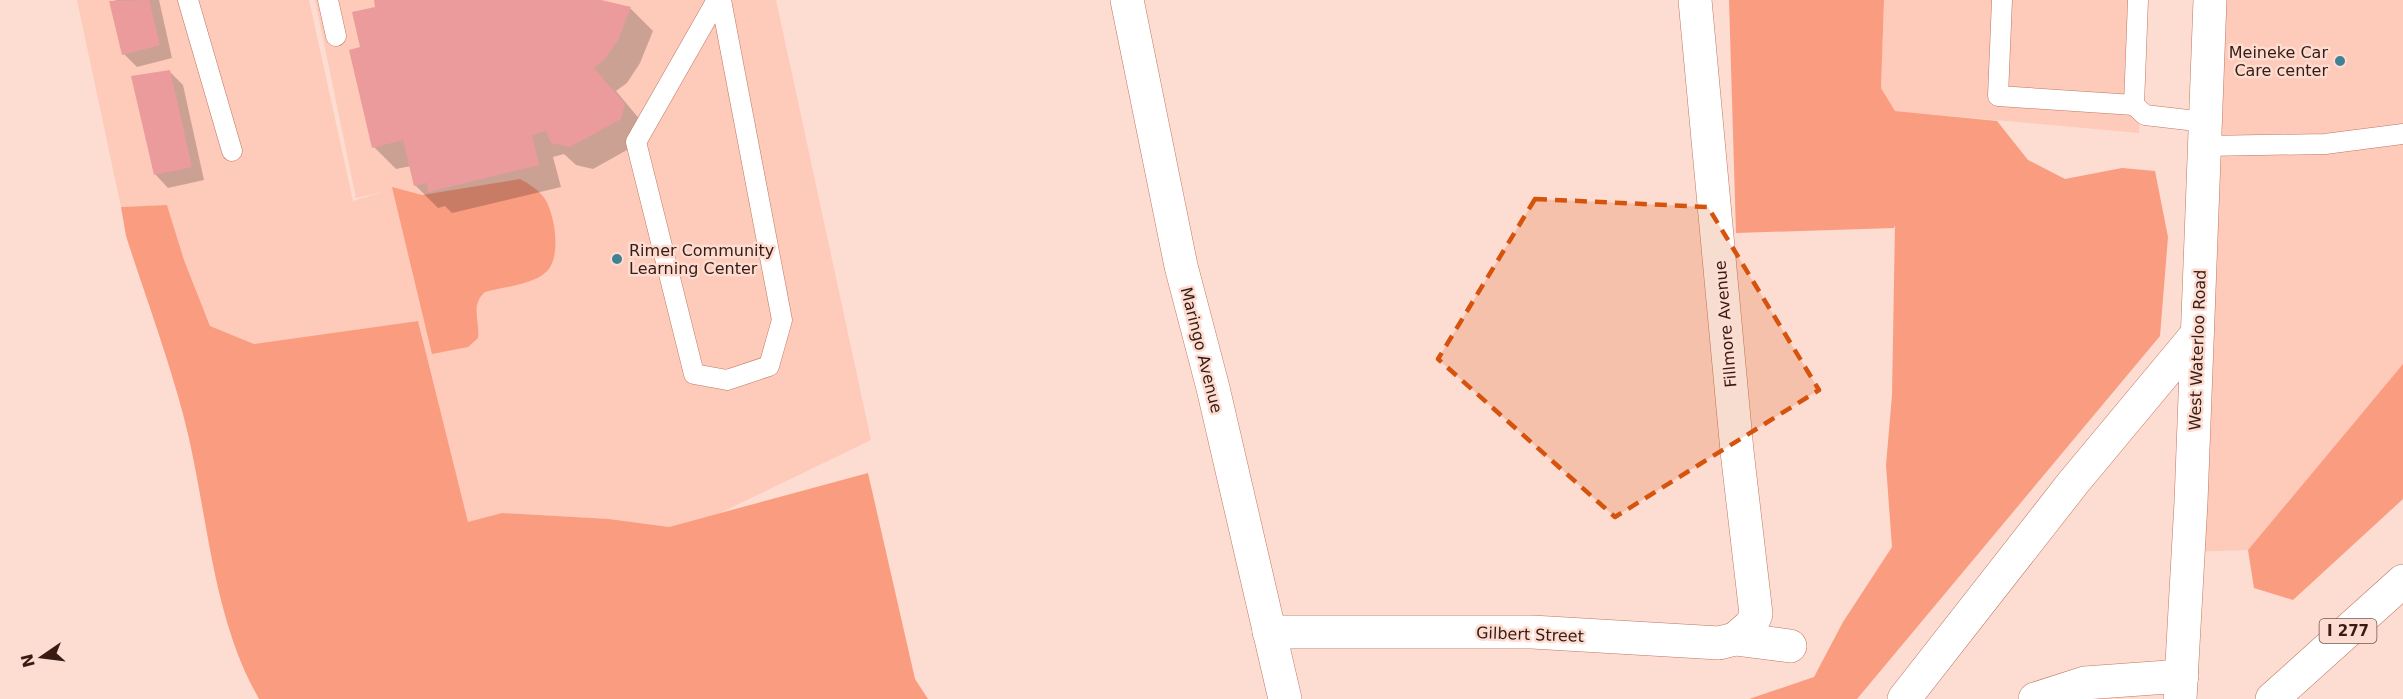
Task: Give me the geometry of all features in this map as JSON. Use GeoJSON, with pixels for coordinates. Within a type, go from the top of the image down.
{"type":"FeatureCollection","features":[{"type":"Feature","properties":{"kind":"main road","name":"Maringo Avenue"},"geometry":{"type":"LineString","coordinates":[[1126,0],[1181,266],[1213,388],[1285,699]]}},
{"type":"Feature","properties":{"kind":"main road","name":"Fillmore Avenue"},"geometry":{"type":"LineString","coordinates":[[1695,0],[1737,451],[1756,614],[1752,624],[1735,639]]}},
{"type":"Feature","properties":{"kind":"main road","name":"West Waterloo Road"},"geometry":{"type":"LineString","coordinates":[[2181,687],[2210,0]]}},
{"type":"Feature","properties":{"kind":"main road"},"geometry":{"type":"LineString","coordinates":[[1904,699],[2073,483],[2197,334]]}},
{"type":"Feature","properties":{"kind":"main road","name":"I 277"},"geometry":{"type":"LineString","coordinates":[[2282,690],[2403,581]]}},
{"type":"Feature","properties":{"kind":"main road","name":"Gilbert Street"},"geometry":{"type":"LineString","coordinates":[[1269,632],[1533,632],[1719,643],[1735,639],[1790,646]]}},
{"type":"Feature","properties":{"kind":"main road"},"geometry":{"type":"LineString","coordinates":[[2035,699],[2085,683],[2181,687]]}},
{"type":"Feature","properties":{"kind":"lane"},"geometry":{"type":"LineString","coordinates":[[188,0],[232,151]]}},
{"type":"Feature","properties":{"kind":"lane"},"geometry":{"type":"LineString","coordinates":[[328,0],[336,36]]}},
{"type":"Feature","properties":{"kind":"lane"},"geometry":{"type":"LineString","coordinates":[[719,0],[782,320],[769,366],[727,380],[694,374],[636,141],[719,0]]}},
{"type":"Feature","properties":{"kind":"lane"},"geometry":{"type":"LineString","coordinates":[[2002,0],[1998,96],[2134,105],[2145,114],[2205,134],[2325,144],[2403,134]]}},
{"type":"Feature","properties":{"kind":"lane"},"geometry":{"type":"LineString","coordinates":[[2134,105],[2138,0]]}},
{"type":"Feature","properties":{"kind":"highlighted area"},"geometry":{"type":"Polygon","coordinates":[[[1535,199],[1708,207],[1819,390],[1615,517],[1438,359],[1535,199]]]}},
{"type":"Feature","properties":{"kind":"shaded area","name":"Rimer Community Learning Center"},"geometry":{"type":"Polygon","coordinates":[[[77,0],[309,0],[353,201],[386,191],[356,198],[315,0],[776,0],[871,440],[720,513],[669,527],[609,519],[502,513],[468,523],[418,321],[254,344],[210,326],[184,260],[167,205],[121,207],[77,0]]]}},
{"type":"Feature","properties":{"kind":"shaded area"},"geometry":{"type":"Polygon","coordinates":[[[1729,0],[1884,0],[1881,88],[1895,111],[1997,121],[2028,160],[2065,179],[2122,168],[2155,171],[2168,237],[2160,336],[1857,699],[1749,699],[1814,677],[1843,622],[1892,547],[1886,465],[1892,395],[1895,225],[1894,228],[1736,233],[1729,0]]]}},
{"type":"Feature","properties":{"kind":"shaded area"},"geometry":{"type":"Polygon","coordinates":[[[1884,0],[2146,0],[2139,133],[1895,111],[1881,88],[1884,0]]]}},
{"type":"Feature","properties":{"kind":"shaded area"},"geometry":{"type":"Polygon","coordinates":[[[2210,0],[2403,0],[2403,364],[2248,550],[2188,552],[2210,0]]]}},
{"type":"Feature","properties":{"kind":"shaded area"},"geometry":{"type":"Polygon","coordinates":[[[520,179],[539,192],[549,206],[555,236],[551,266],[533,280],[485,292],[480,297],[477,308],[478,338],[468,347],[432,354],[392,187],[422,195],[520,179]]]}},
{"type":"Feature","properties":{"kind":"shaded area"},"geometry":{"type":"Polygon","coordinates":[[[167,205],[184,260],[210,326],[254,344],[418,321],[468,522],[502,513],[609,519],[669,527],[868,473],[915,679],[928,699],[259,699],[243,666],[220,596],[183,414],[126,236],[121,207],[167,205]]]}},
{"type":"Feature","properties":{"kind":"shaded area"},"geometry":{"type":"Polygon","coordinates":[[[2403,364],[2403,499],[2293,600],[2254,588],[2248,550],[2403,364]]]}},
{"type":"Feature","properties":{"kind":"building"},"geometry":{"type":"Polygon","coordinates":[[[149,0],[160,45],[122,55],[109,1],[149,0]]]}},
{"type":"Feature","properties":{"kind":"building"},"geometry":{"type":"Polygon","coordinates":[[[374,0],[601,0],[631,7],[618,40],[604,60],[594,68],[625,104],[621,119],[570,147],[551,143],[546,131],[532,135],[539,165],[428,192],[427,183],[414,186],[403,140],[372,148],[349,50],[360,47],[352,12],[375,7],[374,0]]]}},
{"type":"Feature","properties":{"kind":"building"},"geometry":{"type":"Polygon","coordinates":[[[170,70],[192,167],[154,175],[131,76],[170,70]]]}},
{"type":"Feature","properties":{"kind":"place","name":"Meineke Car Care center"},"geometry":{"type":"Point","coordinates":[2340,61]}},
{"type":"Feature","properties":{"kind":"place","name":"Rimer Community Learning Center"},"geometry":{"type":"Point","coordinates":[617,259]}}]}
